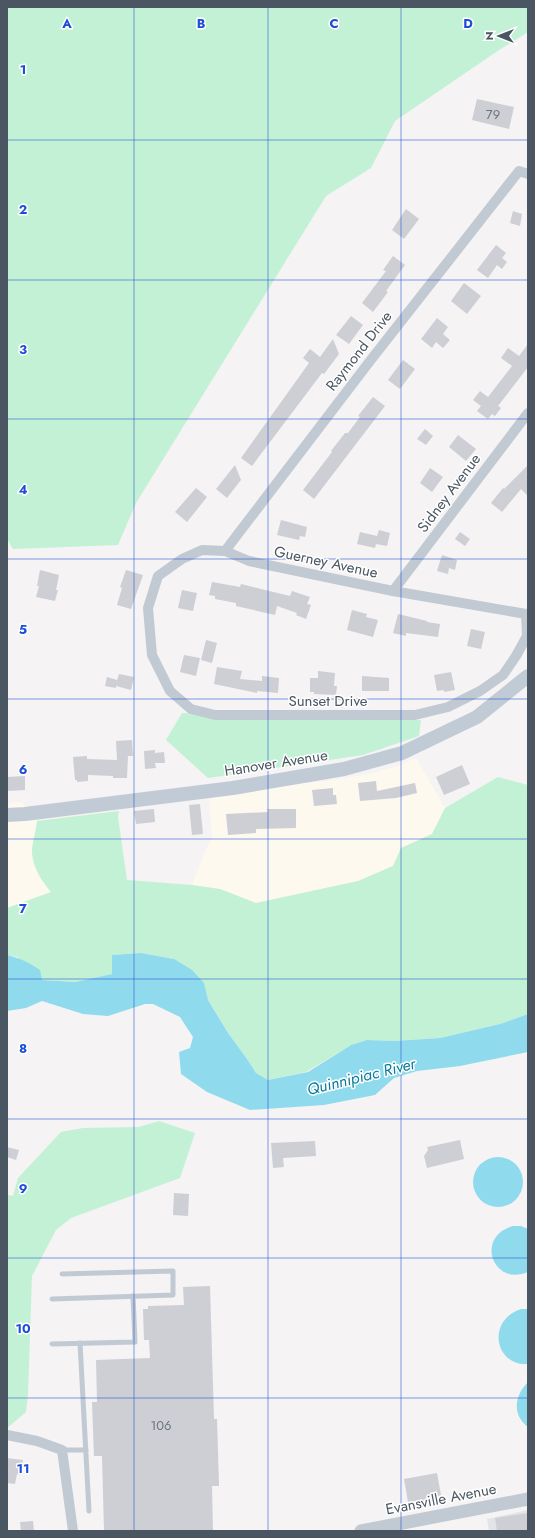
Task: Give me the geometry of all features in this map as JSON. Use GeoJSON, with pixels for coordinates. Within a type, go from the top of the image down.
{"type":"FeatureCollection","features":[{"type":"Feature","properties":{"kind":"main road","name":"Hanover Avenue"},"geometry":{"type":"LineString","coordinates":[[7,815],[233,788],[344,769],[402,753],[477,717],[528,676]]}},
{"type":"Feature","properties":{"kind":"street","name":"Raymond Drive"},"geometry":{"type":"LineString","coordinates":[[225,551],[370,361],[524,173]]}},
{"type":"Feature","properties":{"kind":"street","name":"Sidney Avenue"},"geometry":{"type":"LineString","coordinates":[[393,591],[528,413]]}},
{"type":"Feature","properties":{"kind":"street","name":"Guerney Avenue"},"geometry":{"type":"LineString","coordinates":[[148,608],[158,576],[182,559],[202,550],[225,551],[249,561],[393,591],[527,615]]}},
{"type":"Feature","properties":{"kind":"street","name":"Sunset Drive"},"geometry":{"type":"LineString","coordinates":[[148,608],[152,655],[170,691],[191,709],[215,715],[415,715],[448,707],[480,691],[503,675],[527,636],[527,615]]}},
{"type":"Feature","properties":{"kind":"street"},"geometry":{"type":"LineString","coordinates":[[7,1435],[38,1441],[62,1450],[73,1531]]}},
{"type":"Feature","properties":{"kind":"street","name":"Evansville Avenue"},"geometry":{"type":"LineString","coordinates":[[361,1531],[376,1530],[528,1499]]}},
{"type":"Feature","properties":{"kind":"lane"},"geometry":{"type":"LineString","coordinates":[[52,1299],[173,1295],[173,1270],[62,1274]]}},
{"type":"Feature","properties":{"kind":"lane"},"geometry":{"type":"LineString","coordinates":[[52,1344],[135,1342],[133,1296]]}},
{"type":"Feature","properties":{"kind":"lane"},"geometry":{"type":"LineString","coordinates":[[80,1343],[90,1511]]}},
{"type":"Feature","properties":{"kind":"lane"},"geometry":{"type":"LineString","coordinates":[[62,1450],[86,1450]]}},
{"type":"Feature","properties":{"kind":"shaded area"},"geometry":{"type":"Polygon","coordinates":[[[416,758],[445,808],[432,834],[401,848],[393,866],[358,881],[256,903],[220,889],[192,885],[206,849],[212,838],[209,795],[326,781],[369,774],[397,766],[416,758]]]}},
{"type":"Feature","properties":{"kind":"shaded area"},"geometry":{"type":"Polygon","coordinates":[[[22,802],[37,821],[32,851],[33,858],[38,871],[51,892],[7,908],[7,803],[22,802]]]}},
{"type":"Feature","properties":{"kind":"shaded area"},"geometry":{"type":"Polygon","coordinates":[[[528,1510],[528,1531],[489,1531],[487,1519],[528,1510]]]}},
{"type":"Feature","properties":{"kind":"green space"},"geometry":{"type":"Polygon","coordinates":[[[7,7],[528,7],[528,32],[395,121],[371,168],[326,196],[136,503],[118,545],[13,549],[7,539],[7,7]]]}},
{"type":"Feature","properties":{"kind":"green space"},"geometry":{"type":"Polygon","coordinates":[[[182,713],[421,720],[419,736],[363,755],[208,778],[166,740],[182,713]]]}},
{"type":"Feature","properties":{"kind":"green space"},"geometry":{"type":"Polygon","coordinates":[[[498,777],[528,785],[528,1014],[500,1024],[440,1038],[394,1041],[367,1040],[351,1045],[306,1072],[268,1080],[256,1073],[228,1033],[208,1000],[174,959],[141,953],[112,955],[112,974],[75,982],[42,980],[17,957],[7,955],[7,908],[51,892],[40,878],[32,855],[37,821],[119,811],[118,817],[127,880],[192,885],[220,889],[256,903],[358,881],[393,866],[401,848],[432,834],[445,808],[498,777]]]}},
{"type":"Feature","properties":{"kind":"green space"},"geometry":{"type":"Polygon","coordinates":[[[159,1121],[195,1133],[180,1178],[71,1218],[56,1230],[32,1276],[28,1394],[26,1412],[7,1428],[7,1195],[13,1196],[18,1178],[61,1132],[83,1128],[139,1127],[159,1121]]]}},
{"type":"Feature","properties":{"kind":"water","name":"Quinnipiac River"},"geometry":{"type":"Polygon","coordinates":[[[141,953],[174,959],[192,970],[204,983],[208,1000],[228,1033],[256,1073],[268,1080],[308,1072],[351,1045],[367,1040],[394,1041],[440,1038],[500,1024],[528,1014],[528,1052],[460,1066],[417,1071],[394,1078],[375,1095],[324,1105],[250,1110],[207,1092],[181,1074],[179,1052],[190,1048],[193,1037],[180,1017],[153,1004],[145,1004],[108,1016],[83,1014],[42,1001],[26,1008],[7,1011],[7,955],[25,961],[40,970],[42,980],[75,982],[112,974],[112,955],[141,953]]]}},
{"type":"Feature","properties":{"kind":"water"},"geometry":{"type":"Polygon","coordinates":[[[498,1157],[507,1159],[518,1168],[523,1182],[521,1191],[512,1202],[498,1207],[489,1205],[478,1196],[473,1182],[475,1173],[484,1162],[498,1157]]]}},
{"type":"Feature","properties":{"kind":"water"},"geometry":{"type":"Polygon","coordinates":[[[513,1226],[521,1226],[528,1229],[528,1272],[515,1275],[505,1273],[497,1267],[493,1258],[492,1249],[494,1240],[501,1231],[513,1226]]]}},
{"type":"Feature","properties":{"kind":"water"},"geometry":{"type":"Polygon","coordinates":[[[521,1309],[528,1309],[528,1364],[517,1363],[508,1358],[502,1351],[499,1342],[499,1332],[502,1323],[510,1315],[521,1309]]]}},
{"type":"Feature","properties":{"kind":"water"},"geometry":{"type":"Polygon","coordinates":[[[528,1382],[528,1427],[519,1417],[517,1405],[520,1393],[528,1382]]]}},
{"type":"Feature","properties":{"kind":"building"},"geometry":{"type":"Polygon","coordinates":[[[477,99],[514,107],[509,129],[472,120],[477,99]]]}},
{"type":"Feature","properties":{"kind":"building"},"geometry":{"type":"Polygon","coordinates":[[[406,209],[419,219],[404,239],[392,230],[406,209]]]}},
{"type":"Feature","properties":{"kind":"building"},"geometry":{"type":"Polygon","coordinates":[[[513,211],[522,214],[520,226],[510,223],[513,211]]]}},
{"type":"Feature","properties":{"kind":"building"},"geometry":{"type":"Polygon","coordinates":[[[496,245],[506,253],[502,258],[507,262],[502,269],[497,265],[488,278],[477,270],[496,245]]]}},
{"type":"Feature","properties":{"kind":"building"},"geometry":{"type":"Polygon","coordinates":[[[393,256],[405,265],[373,312],[362,303],[386,271],[383,270],[393,256]]]}},
{"type":"Feature","properties":{"kind":"building"},"geometry":{"type":"Polygon","coordinates":[[[464,283],[481,296],[467,314],[451,301],[464,283]]]}},
{"type":"Feature","properties":{"kind":"building"},"geometry":{"type":"Polygon","coordinates":[[[351,316],[363,325],[349,344],[336,335],[351,316]]]}},
{"type":"Feature","properties":{"kind":"building"},"geometry":{"type":"Polygon","coordinates":[[[437,318],[448,327],[443,334],[450,340],[443,348],[436,342],[432,348],[421,339],[437,318]]]}},
{"type":"Feature","properties":{"kind":"building"},"geometry":{"type":"Polygon","coordinates":[[[333,339],[339,354],[324,374],[322,373],[252,466],[241,458],[309,363],[303,358],[310,349],[320,357],[333,339]]]}},
{"type":"Feature","properties":{"kind":"building"},"geometry":{"type":"Polygon","coordinates":[[[528,344],[528,367],[498,406],[501,408],[495,416],[492,414],[488,419],[477,411],[481,406],[473,400],[480,391],[488,397],[512,366],[501,358],[508,348],[519,356],[528,344]]]}},
{"type":"Feature","properties":{"kind":"building"},"geometry":{"type":"Polygon","coordinates":[[[403,360],[415,369],[400,389],[388,380],[403,360]]]}},
{"type":"Feature","properties":{"kind":"building"},"geometry":{"type":"Polygon","coordinates":[[[373,397],[385,406],[314,499],[303,490],[345,433],[348,433],[360,417],[358,416],[373,397]]]}},
{"type":"Feature","properties":{"kind":"building"},"geometry":{"type":"Polygon","coordinates":[[[425,429],[433,436],[426,445],[417,439],[425,429]]]}},
{"type":"Feature","properties":{"kind":"building"},"geometry":{"type":"Polygon","coordinates":[[[458,435],[476,449],[466,461],[449,447],[458,435]]]}},
{"type":"Feature","properties":{"kind":"building"},"geometry":{"type":"Polygon","coordinates":[[[235,465],[241,480],[227,498],[216,489],[235,465]]]}},
{"type":"Feature","properties":{"kind":"building"},"geometry":{"type":"Polygon","coordinates":[[[528,465],[528,496],[521,489],[502,512],[491,503],[503,488],[504,489],[528,465]]]}},
{"type":"Feature","properties":{"kind":"building"},"geometry":{"type":"Polygon","coordinates":[[[430,468],[443,477],[432,492],[420,483],[430,468]]]}},
{"type":"Feature","properties":{"kind":"building"},"geometry":{"type":"Polygon","coordinates":[[[196,488],[207,497],[187,522],[175,512],[196,488]]]}},
{"type":"Feature","properties":{"kind":"building"},"geometry":{"type":"Polygon","coordinates":[[[281,520],[307,527],[305,537],[300,536],[299,540],[277,535],[281,520]]]}},
{"type":"Feature","properties":{"kind":"building"},"geometry":{"type":"Polygon","coordinates":[[[379,530],[390,533],[387,546],[376,544],[375,548],[357,544],[360,532],[377,536],[379,530]]]}},
{"type":"Feature","properties":{"kind":"building"},"geometry":{"type":"Polygon","coordinates":[[[460,532],[470,539],[465,546],[455,539],[460,532]]]}},
{"type":"Feature","properties":{"kind":"building"},"geometry":{"type":"Polygon","coordinates":[[[442,555],[457,560],[455,570],[449,568],[448,574],[437,571],[442,555]]]}},
{"type":"Feature","properties":{"kind":"building"},"geometry":{"type":"Polygon","coordinates":[[[40,570],[59,575],[56,590],[58,590],[55,601],[36,597],[39,586],[37,586],[40,570]]]}},
{"type":"Feature","properties":{"kind":"building"},"geometry":{"type":"Polygon","coordinates":[[[126,570],[143,575],[131,609],[117,605],[122,588],[120,587],[126,570]]]}},
{"type":"Feature","properties":{"kind":"building"},"geometry":{"type":"Polygon","coordinates":[[[212,582],[240,587],[241,584],[290,596],[292,591],[310,597],[307,604],[311,605],[306,619],[296,615],[297,613],[277,606],[275,615],[236,606],[236,603],[215,599],[215,596],[209,595],[212,582]]]}},
{"type":"Feature","properties":{"kind":"building"},"geometry":{"type":"Polygon","coordinates":[[[182,590],[197,593],[193,611],[178,608],[182,590]]]}},
{"type":"Feature","properties":{"kind":"building"},"geometry":{"type":"Polygon","coordinates":[[[352,610],[367,614],[366,617],[378,620],[373,637],[347,630],[352,610]]]}},
{"type":"Feature","properties":{"kind":"building"},"geometry":{"type":"Polygon","coordinates":[[[398,614],[440,624],[438,637],[406,633],[406,636],[393,633],[398,614]]]}},
{"type":"Feature","properties":{"kind":"building"},"geometry":{"type":"Polygon","coordinates":[[[471,629],[485,632],[481,649],[467,646],[471,629]]]}},
{"type":"Feature","properties":{"kind":"building"},"geometry":{"type":"Polygon","coordinates":[[[206,640],[217,643],[212,663],[201,660],[206,640]]]}},
{"type":"Feature","properties":{"kind":"building"},"geometry":{"type":"Polygon","coordinates":[[[184,655],[200,658],[196,676],[180,672],[184,655]]]}},
{"type":"Feature","properties":{"kind":"building"},"geometry":{"type":"Polygon","coordinates":[[[217,667],[242,671],[240,679],[262,681],[262,676],[279,678],[278,693],[257,691],[257,693],[214,684],[217,667]]]}},
{"type":"Feature","properties":{"kind":"building"},"geometry":{"type":"Polygon","coordinates":[[[318,671],[335,673],[334,686],[337,686],[336,695],[314,694],[314,692],[310,692],[310,678],[318,678],[318,671]]]}},
{"type":"Feature","properties":{"kind":"building"},"geometry":{"type":"Polygon","coordinates":[[[451,672],[455,690],[444,692],[444,690],[437,691],[434,675],[451,672]]]}},
{"type":"Feature","properties":{"kind":"building"},"geometry":{"type":"Polygon","coordinates":[[[119,674],[134,677],[131,690],[116,686],[116,688],[105,686],[107,677],[117,680],[116,684],[119,674]]]}},
{"type":"Feature","properties":{"kind":"building"},"geometry":{"type":"Polygon","coordinates":[[[362,676],[389,678],[389,691],[362,691],[362,676]]]}},
{"type":"Feature","properties":{"kind":"building"},"geometry":{"type":"Polygon","coordinates":[[[132,740],[133,756],[128,756],[127,778],[88,775],[88,781],[77,782],[77,780],[75,780],[73,757],[87,756],[87,759],[117,760],[116,741],[132,740]]]}},
{"type":"Feature","properties":{"kind":"building"},"geometry":{"type":"Polygon","coordinates":[[[155,750],[155,753],[164,752],[165,763],[155,763],[156,768],[145,769],[144,751],[155,750]]]}},
{"type":"Feature","properties":{"kind":"building"},"geometry":{"type":"Polygon","coordinates":[[[462,765],[470,784],[444,795],[436,777],[462,765]]]}},
{"type":"Feature","properties":{"kind":"building"},"geometry":{"type":"Polygon","coordinates":[[[25,776],[25,790],[7,791],[7,777],[25,776]]]}},
{"type":"Feature","properties":{"kind":"building"},"geometry":{"type":"Polygon","coordinates":[[[376,781],[377,791],[415,783],[417,793],[396,798],[360,801],[358,783],[376,781]]]}},
{"type":"Feature","properties":{"kind":"building"},"geometry":{"type":"Polygon","coordinates":[[[333,788],[333,795],[336,795],[337,804],[314,806],[312,790],[333,788]]]}},
{"type":"Feature","properties":{"kind":"building"},"geometry":{"type":"Polygon","coordinates":[[[200,804],[203,834],[192,835],[189,805],[200,804]]]}},
{"type":"Feature","properties":{"kind":"building"},"geometry":{"type":"Polygon","coordinates":[[[154,809],[155,822],[136,824],[134,811],[154,809]]]}},
{"type":"Feature","properties":{"kind":"building"},"geometry":{"type":"Polygon","coordinates":[[[267,809],[296,809],[296,828],[256,829],[256,833],[228,835],[226,814],[268,812],[267,809]]]}},
{"type":"Feature","properties":{"kind":"building"},"geometry":{"type":"Polygon","coordinates":[[[460,1140],[464,1159],[427,1168],[424,1156],[428,1150],[427,1147],[460,1140]]]}},
{"type":"Feature","properties":{"kind":"building"},"geometry":{"type":"Polygon","coordinates":[[[315,1141],[316,1156],[283,1158],[284,1167],[273,1168],[271,1143],[315,1141]]]}},
{"type":"Feature","properties":{"kind":"building"},"geometry":{"type":"Polygon","coordinates":[[[7,1147],[19,1150],[16,1160],[7,1157],[7,1147]]]}},
{"type":"Feature","properties":{"kind":"building"},"geometry":{"type":"Polygon","coordinates":[[[174,1193],[189,1194],[188,1216],[173,1215],[174,1193]]]}},
{"type":"Feature","properties":{"kind":"building"},"geometry":{"type":"Polygon","coordinates":[[[210,1286],[214,1419],[217,1419],[219,1486],[212,1486],[213,1530],[104,1531],[102,1456],[94,1456],[92,1402],[97,1402],[96,1360],[150,1358],[149,1340],[144,1340],[143,1309],[148,1309],[148,1306],[184,1305],[183,1287],[210,1286]]]}},
{"type":"Feature","properties":{"kind":"building"},"geometry":{"type":"Polygon","coordinates":[[[7,1458],[23,1460],[21,1475],[17,1474],[15,1484],[7,1483],[7,1458]]]}},
{"type":"Feature","properties":{"kind":"building"},"geometry":{"type":"Polygon","coordinates":[[[437,1473],[441,1495],[435,1497],[436,1500],[416,1504],[415,1501],[408,1502],[404,1479],[437,1473]]]}},
{"type":"Feature","properties":{"kind":"building"},"geometry":{"type":"Polygon","coordinates":[[[528,1513],[528,1531],[497,1531],[495,1518],[528,1513]]]}},
{"type":"Feature","properties":{"kind":"building"},"geometry":{"type":"Polygon","coordinates":[[[33,1521],[34,1531],[21,1531],[20,1522],[33,1521]]]}}]}
